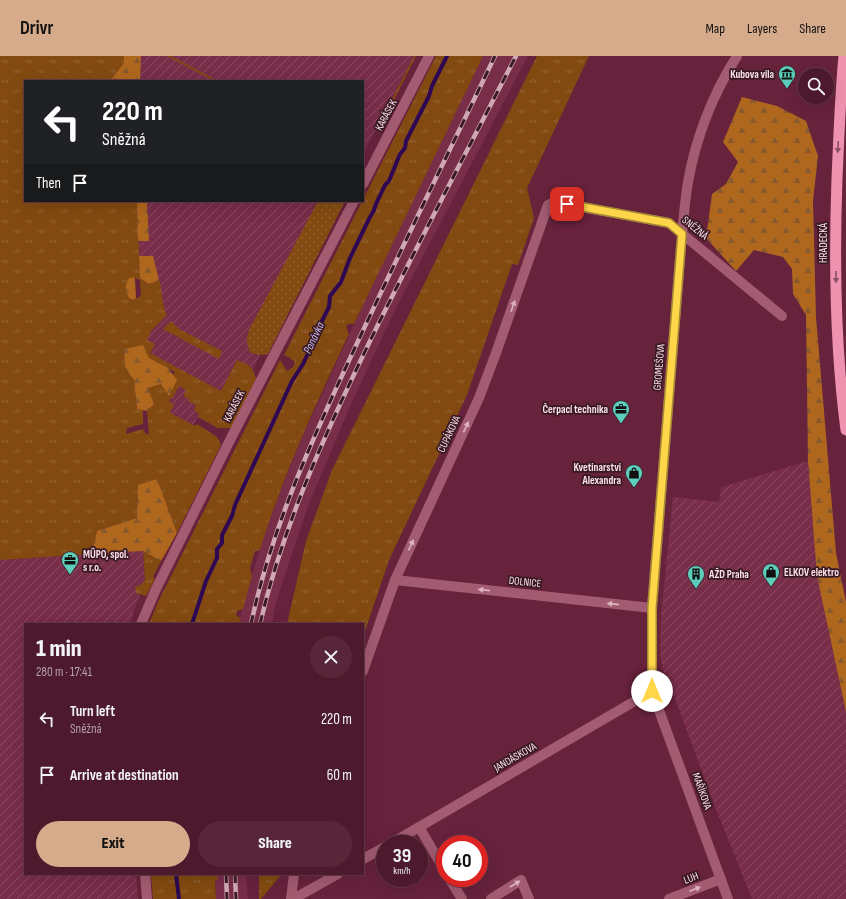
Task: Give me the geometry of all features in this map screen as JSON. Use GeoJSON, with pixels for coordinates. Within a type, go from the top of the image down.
{"type":"FeatureCollection","features":[{"type":"Feature","properties":{"kind":"highway","name":"HRADECKÁ"},"geometry":{"type":"LineString","coordinates":[[844,56],[840,108],[835,245],[838,328],[846,430]]}},
{"type":"Feature","properties":{"kind":"street","name":"KARÁSEK"},"geometry":{"type":"LineString","coordinates":[[364,182],[430,56]]}},
{"type":"Feature","properties":{"kind":"street","name":"GROMEŠOVA"},"geometry":{"type":"LineString","coordinates":[[652,691],[652,608],[682,234],[688,182],[694,153],[705,120],[721,84],[737,56]]}},
{"type":"Feature","properties":{"kind":"street","name":"KARÁSEK"},"geometry":{"type":"LineString","coordinates":[[141,623],[231,438],[353,202]]}},
{"type":"Feature","properties":{"kind":"street","name":"SNĚŽNÁ"},"geometry":{"type":"LineString","coordinates":[[548,205],[554,202],[669,223],[782,316]]}},
{"type":"Feature","properties":{"kind":"street","name":"CUPÁKOVA"},"geometry":{"type":"LineString","coordinates":[[364,668],[395,580],[479,398],[548,205]]}},
{"type":"Feature","properties":{"kind":"street","name":"DOLNICE"},"geometry":{"type":"LineString","coordinates":[[395,580],[652,608]]}},
{"type":"Feature","properties":{"kind":"street","name":"JANDÁSKOVA"},"geometry":{"type":"LineString","coordinates":[[405,835],[652,691]]}},
{"type":"Feature","properties":{"kind":"street","name":"MAŘÍKOVA"},"geometry":{"type":"LineString","coordinates":[[652,691],[728,899]]}},
{"type":"Feature","properties":{"kind":"street"},"geometry":{"type":"LineString","coordinates":[[419,827],[436,856]]}},
{"type":"Feature","properties":{"kind":"street"},"geometry":{"type":"LineString","coordinates":[[364,858],[376,852]]}},
{"type":"Feature","properties":{"kind":"street"},"geometry":{"type":"LineString","coordinates":[[145,875],[147,899]]}},
{"type":"Feature","properties":{"kind":"street"},"geometry":{"type":"LineString","coordinates":[[292,899],[294,875]]}},
{"type":"Feature","properties":{"kind":"street"},"geometry":{"type":"LineString","coordinates":[[292,899],[336,875]]}},
{"type":"Feature","properties":{"kind":"street","name":"LUH"},"geometry":{"type":"LineString","coordinates":[[669,899],[721,879]]}},
{"type":"Feature","properties":{"kind":"street"},"geometry":{"type":"LineString","coordinates":[[491,899],[521,880],[528,899]]}},
{"type":"Feature","properties":{"kind":"street"},"geometry":{"type":"LineString","coordinates":[[455,887],[462,899]]}},
{"type":"Feature","properties":{"kind":"shaded area"},"geometry":{"type":"Polygon","coordinates":[[[130,56],[414,56],[364,152],[364,80],[132,80],[130,56]]]}},
{"type":"Feature","properties":{"kind":"shaded area"},"geometry":{"type":"Polygon","coordinates":[[[483,56],[528,56],[397,306],[351,404],[309,504],[275,606],[272,623],[239,623],[245,598],[262,543],[280,492],[301,440],[369,292],[483,56]]]}},
{"type":"Feature","properties":{"kind":"shaded area"},"geometry":{"type":"Polygon","coordinates":[[[137,202],[338,202],[223,428],[216,427],[198,417],[193,425],[158,407],[175,372],[144,356],[137,202]]]}},
{"type":"Feature","properties":{"kind":"shaded area"},"geometry":{"type":"Polygon","coordinates":[[[808,461],[817,576],[846,712],[846,899],[752,899],[716,809],[674,696],[668,698],[660,653],[661,616],[673,497],[719,502],[721,487],[808,461]]]}},
{"type":"Feature","properties":{"kind":"shaded area"},"geometry":{"type":"Polygon","coordinates":[[[143,551],[145,583],[130,623],[24,623],[24,875],[136,875],[138,899],[0,899],[0,560],[143,551]]]}},
{"type":"Feature","properties":{"kind":"shaded area"},"geometry":{"type":"Polygon","coordinates":[[[215,875],[246,875],[248,899],[216,899],[215,875]]]}},
{"type":"Feature","properties":{"kind":"green space"},"geometry":{"type":"Polygon","coordinates":[[[0,56],[124,56],[124,63],[113,80],[24,80],[24,202],[137,202],[140,278],[149,284],[159,280],[167,315],[151,331],[147,340],[155,344],[150,353],[221,391],[237,360],[250,366],[256,379],[231,428],[218,428],[198,417],[199,414],[194,410],[196,405],[188,401],[189,399],[183,396],[186,390],[179,386],[172,399],[170,398],[169,402],[174,404],[170,413],[196,426],[197,424],[217,437],[221,445],[177,533],[157,479],[138,486],[137,518],[97,531],[92,554],[0,560],[0,56]],[[132,277],[129,298],[133,300],[141,296],[140,280],[132,277]],[[124,349],[125,368],[134,380],[137,409],[143,410],[143,424],[127,428],[126,434],[143,429],[146,434],[149,434],[147,411],[154,404],[148,388],[161,384],[166,390],[175,372],[144,356],[124,349]]]}},
{"type":"Feature","properties":{"kind":"green space"},"geometry":{"type":"Polygon","coordinates":[[[124,56],[141,56],[140,80],[111,80],[124,63],[124,56]]]}},
{"type":"Feature","properties":{"kind":"green space"},"geometry":{"type":"Polygon","coordinates":[[[167,56],[171,56],[216,80],[212,80],[167,56]]]}},
{"type":"Feature","properties":{"kind":"green space"},"geometry":{"type":"Polygon","coordinates":[[[414,56],[416,56],[387,114],[385,113],[414,56]]]}},
{"type":"Feature","properties":{"kind":"green space"},"geometry":{"type":"Polygon","coordinates":[[[436,56],[483,56],[354,324],[348,324],[346,327],[349,334],[312,413],[279,494],[260,550],[255,551],[250,568],[252,576],[243,609],[237,611],[236,615],[241,618],[239,623],[149,623],[158,602],[280,360],[287,371],[293,367],[295,362],[284,355],[362,202],[364,202],[364,198],[436,56]]]}},
{"type":"Feature","properties":{"kind":"green space"},"geometry":{"type":"Polygon","coordinates":[[[537,56],[589,56],[527,188],[534,218],[518,265],[512,264],[467,395],[389,560],[364,634],[364,623],[287,623],[306,541],[332,470],[537,56]]]}},
{"type":"Feature","properties":{"kind":"green space"},"geometry":{"type":"Polygon","coordinates":[[[742,97],[777,106],[806,121],[818,156],[813,201],[816,317],[836,553],[846,602],[846,712],[817,576],[808,461],[806,315],[793,294],[792,269],[783,257],[754,250],[736,271],[706,238],[712,194],[726,184],[738,162],[723,142],[742,97]]]}},
{"type":"Feature","properties":{"kind":"green space"},"geometry":{"type":"Polygon","coordinates":[[[137,202],[147,202],[149,241],[138,241],[137,202]]]}},
{"type":"Feature","properties":{"kind":"green space"},"geometry":{"type":"Polygon","coordinates":[[[317,202],[344,202],[268,354],[259,355],[250,352],[247,341],[249,330],[317,202]]]}},
{"type":"Feature","properties":{"kind":"green space"},"geometry":{"type":"Polygon","coordinates":[[[139,256],[153,256],[159,280],[149,284],[140,278],[139,256]]]}},
{"type":"Feature","properties":{"kind":"green space"},"geometry":{"type":"Polygon","coordinates":[[[132,277],[135,278],[136,298],[133,300],[129,298],[125,289],[128,279],[132,277]]]}},
{"type":"Feature","properties":{"kind":"green space"},"geometry":{"type":"Polygon","coordinates":[[[171,321],[179,329],[222,351],[219,359],[163,329],[171,321]]]}},
{"type":"Feature","properties":{"kind":"green space"},"geometry":{"type":"Polygon","coordinates":[[[143,345],[149,358],[168,368],[177,380],[169,396],[161,384],[148,388],[154,404],[147,411],[137,409],[134,380],[125,368],[124,349],[143,345]]]}},
{"type":"Feature","properties":{"kind":"green space"},"geometry":{"type":"Polygon","coordinates":[[[157,479],[177,533],[161,561],[143,551],[92,554],[97,531],[137,518],[138,485],[157,479]]]}},
{"type":"Feature","properties":{"kind":"green space"},"geometry":{"type":"Polygon","coordinates":[[[143,551],[161,561],[153,577],[155,579],[146,596],[136,593],[135,587],[141,585],[145,580],[143,551]]]}},
{"type":"Feature","properties":{"kind":"green space"},"geometry":{"type":"Polygon","coordinates":[[[151,875],[218,875],[215,882],[216,899],[153,899],[151,875]]]}},
{"type":"Feature","properties":{"kind":"green space"},"geometry":{"type":"Polygon","coordinates":[[[259,875],[281,875],[261,899],[259,899],[259,875]]]}},
{"type":"Feature","properties":{"kind":"waterway","name":"Ponávka"},"geometry":{"type":"LineString","coordinates":[[192,623],[206,581],[217,558],[217,549],[222,543],[222,535],[232,516],[235,505],[292,381],[303,364],[311,347],[312,341],[329,307],[330,296],[341,282],[350,258],[385,185],[389,181],[400,154],[405,148],[406,141],[447,56]]}},
{"type":"Feature","properties":{"kind":"waterway","name":"Ponávka"},"geometry":{"type":"LineString","coordinates":[[176,875],[179,899]]}},
{"type":"Feature","properties":{"kind":"railway"},"geometry":{"type":"LineString","coordinates":[[251,623],[260,587],[283,515],[311,444],[376,304],[495,56]]}},
{"type":"Feature","properties":{"kind":"railway"},"geometry":{"type":"LineString","coordinates":[[260,623],[293,515],[337,410],[406,269],[516,56]]}},
{"type":"Feature","properties":{"kind":"railway"},"geometry":{"type":"LineString","coordinates":[[226,875],[227,899]]}},
{"type":"Feature","properties":{"kind":"railway"},"geometry":{"type":"LineString","coordinates":[[235,875],[236,899]]}},
{"type":"Feature","properties":{"kind":"place","name":"Kubova vila"},"geometry":{"type":"Point","coordinates":[787,89]}},
{"type":"Feature","properties":{"kind":"place","name":"Čerpací technika"},"geometry":{"type":"Point","coordinates":[621,424]}},
{"type":"Feature","properties":{"kind":"place","name":"Kvetinarstvi Alexandra"},"geometry":{"type":"Point","coordinates":[634,488]}},
{"type":"Feature","properties":{"kind":"place","name":"MÜPO, spol. s r.o."},"geometry":{"type":"Point","coordinates":[70,575]}},
{"type":"Feature","properties":{"kind":"place","name":"ELKOV elektro"},"geometry":{"type":"Point","coordinates":[771,587]}},
{"type":"Feature","properties":{"kind":"place","name":"AŽD Praha"},"geometry":{"type":"Point","coordinates":[696,589]}},
{"type":"Feature","properties":{"kind":"route"},"geometry":{"type":"LineString","coordinates":[[567,204],[658,220],[669,223],[682,234],[652,608],[652,691]]}}]}
